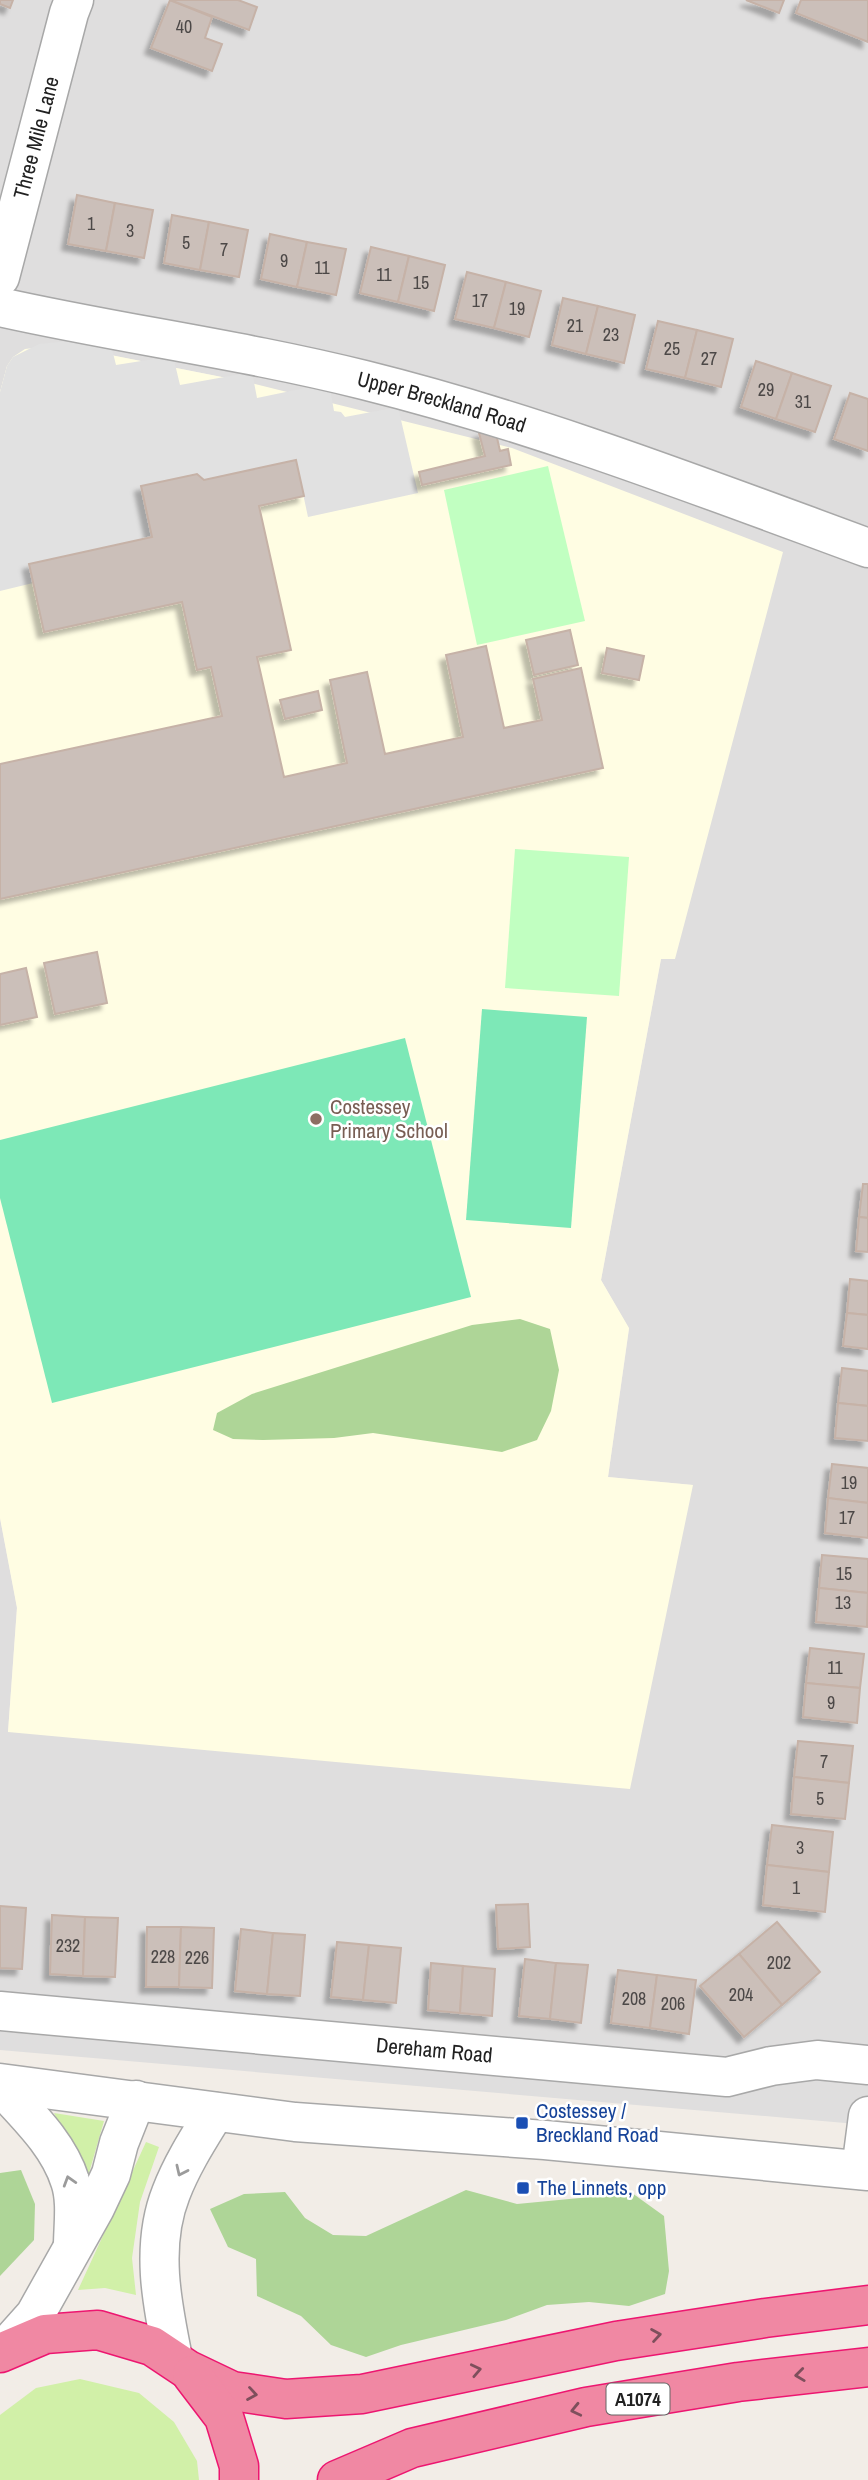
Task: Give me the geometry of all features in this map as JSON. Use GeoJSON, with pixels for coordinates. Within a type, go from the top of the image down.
{"type":"FeatureCollection","features":[{"type":"Feature","properties":{"kind":"highway"},"geometry":{"type":"LineString","coordinates":[[2,2352],[45,2334],[98,2330],[152,2346],[232,2391],[286,2399],[362,2394],[616,2342],[765,2318],[868,2305]]}},
{"type":"Feature","properties":{"kind":"highway"},"geometry":{"type":"LineString","coordinates":[[181,2364],[224,2417],[239,2466],[239,2480]]}},
{"type":"Feature","properties":{"kind":"highway","name":"A1074"},"geometry":{"type":"LineString","coordinates":[[337,2480],[412,2448],[586,2407],[738,2382],[868,2367]]}},
{"type":"Feature","properties":{"kind":"street","name":"Three Mile Lane"},"geometry":{"type":"LineString","coordinates":[[0,277],[68,13],[74,0]]}},
{"type":"Feature","properties":{"kind":"street","name":"Upper Breckland Road"},"geometry":{"type":"LineString","coordinates":[[0,306],[218,348],[365,380],[509,420],[868,548]]}},
{"type":"Feature","properties":{"kind":"street","name":"Dereham Road"},"geometry":{"type":"LineString","coordinates":[[0,2011],[727,2077],[771,2066],[817,2060],[868,2065]]}},
{"type":"Feature","properties":{"kind":"street"},"geometry":{"type":"LineString","coordinates":[[0,2084],[295,2122],[545,2140],[865,2170],[868,2116]]}},
{"type":"Feature","properties":{"kind":"street"},"geometry":{"type":"LineString","coordinates":[[0,2084],[56,2150],[71,2183],[74,2209],[73,2249]]}},
{"type":"Feature","properties":{"kind":"street"},"geometry":{"type":"LineString","coordinates":[[2,2352],[35,2315],[73,2249],[111,2174],[119,2143],[136,2101]]}},
{"type":"Feature","properties":{"kind":"street"},"geometry":{"type":"LineString","coordinates":[[181,2364],[159,2274],[162,2225],[170,2194],[183,2164],[215,2112]]}},
{"type":"Feature","properties":{"kind":"shaded area"},"geometry":{"type":"Polygon","coordinates":[[[0,0],[868,0],[868,2125],[0,2050],[0,1518],[17,1607],[8,1732],[693,1485],[608,1477],[629,1329],[601,1280],[661,959],[675,959],[247,382],[60,345],[7,366],[0,392],[0,0]]]}},
{"type":"Feature","properties":{"kind":"shaded area"},"geometry":{"type":"Polygon","coordinates":[[[109,337],[116,365],[173,356],[180,385],[252,372],[257,398],[329,383],[334,411],[341,412],[345,417],[398,407],[418,493],[308,517],[296,461],[204,480],[196,474],[141,486],[152,537],[33,583],[0,591],[0,392],[7,366],[13,357],[39,344],[109,337]]]}},
{"type":"Feature","properties":{"kind":"shaded area","name":"Costessey Primary School"},"geometry":{"type":"Polygon","coordinates":[[[60,345],[247,382],[512,448],[783,552],[675,959],[661,959],[601,1280],[629,1328],[608,1477],[693,1485],[630,1789],[8,1732],[17,1608],[0,1518],[0,392],[7,366],[13,357],[25,349],[60,345]]]}},
{"type":"Feature","properties":{"kind":"green space"},"geometry":{"type":"Polygon","coordinates":[[[548,466],[585,621],[477,645],[444,490],[548,466]]]}},
{"type":"Feature","properties":{"kind":"green space"},"geometry":{"type":"Polygon","coordinates":[[[515,849],[629,857],[619,996],[505,988],[515,849]]]}},
{"type":"Feature","properties":{"kind":"green space"},"geometry":{"type":"Polygon","coordinates":[[[482,1009],[587,1017],[571,1228],[466,1220],[482,1009]]]}},
{"type":"Feature","properties":{"kind":"green space"},"geometry":{"type":"Polygon","coordinates":[[[405,1038],[471,1297],[52,1403],[0,1198],[0,1140],[405,1038]]]}},
{"type":"Feature","properties":{"kind":"green space"},"geometry":{"type":"Polygon","coordinates":[[[520,1319],[550,1329],[559,1370],[551,1411],[537,1440],[502,1452],[373,1433],[334,1438],[263,1440],[233,1439],[213,1430],[217,1413],[252,1394],[472,1325],[520,1319]]]}},
{"type":"Feature","properties":{"kind":"green space"},"geometry":{"type":"Polygon","coordinates":[[[54,2113],[104,2121],[87,2180],[54,2113]]]}},
{"type":"Feature","properties":{"kind":"green space"},"geometry":{"type":"Polygon","coordinates":[[[146,2142],[159,2147],[140,2202],[132,2258],[136,2295],[105,2288],[78,2290],[146,2142]]]}},
{"type":"Feature","properties":{"kind":"green space"},"geometry":{"type":"Polygon","coordinates":[[[21,2170],[35,2204],[34,2240],[0,2276],[0,2173],[21,2170]]]}},
{"type":"Feature","properties":{"kind":"green space"},"geometry":{"type":"Polygon","coordinates":[[[466,2190],[517,2204],[632,2193],[664,2216],[669,2271],[665,2294],[629,2306],[589,2302],[547,2305],[506,2320],[401,2345],[366,2357],[331,2345],[301,2316],[257,2296],[256,2259],[228,2247],[210,2209],[244,2194],[285,2192],[305,2218],[333,2235],[366,2236],[466,2190]]]}},
{"type":"Feature","properties":{"kind":"green space"},"geometry":{"type":"Polygon","coordinates":[[[80,2379],[139,2393],[174,2422],[197,2461],[199,2480],[0,2480],[0,2415],[36,2388],[80,2379]]]}},
{"type":"Feature","properties":{"kind":"building"},"geometry":{"type":"Polygon","coordinates":[[[0,0],[13,0],[10,8],[0,4],[0,0]]]}},
{"type":"Feature","properties":{"kind":"building"},"geometry":{"type":"Polygon","coordinates":[[[170,0],[212,17],[205,38],[222,44],[212,71],[151,48],[170,0]]]}},
{"type":"Feature","properties":{"kind":"building"},"geometry":{"type":"Polygon","coordinates":[[[170,0],[238,0],[257,7],[249,30],[170,0]]]}},
{"type":"Feature","properties":{"kind":"building"},"geometry":{"type":"Polygon","coordinates":[[[746,0],[784,0],[779,13],[746,0]]]}},
{"type":"Feature","properties":{"kind":"building"},"geometry":{"type":"Polygon","coordinates":[[[801,0],[868,0],[868,42],[796,13],[801,0]]]}},
{"type":"Feature","properties":{"kind":"building"},"geometry":{"type":"Polygon","coordinates":[[[77,195],[115,203],[106,251],[68,244],[77,195]]]}},
{"type":"Feature","properties":{"kind":"building"},"geometry":{"type":"Polygon","coordinates":[[[115,203],[153,210],[144,258],[106,251],[115,203]]]}},
{"type":"Feature","properties":{"kind":"building"},"geometry":{"type":"Polygon","coordinates":[[[172,215],[209,222],[200,270],[164,263],[172,215]]]}},
{"type":"Feature","properties":{"kind":"building"},"geometry":{"type":"Polygon","coordinates":[[[209,222],[248,230],[239,277],[200,270],[209,222]]]}},
{"type":"Feature","properties":{"kind":"building"},"geometry":{"type":"Polygon","coordinates":[[[270,234],[307,242],[297,287],[261,279],[270,234]]]}},
{"type":"Feature","properties":{"kind":"building"},"geometry":{"type":"Polygon","coordinates":[[[307,242],[346,249],[336,295],[297,287],[307,242]]]}},
{"type":"Feature","properties":{"kind":"building"},"geometry":{"type":"Polygon","coordinates":[[[371,247],[409,256],[398,302],[360,293],[371,247]]]}},
{"type":"Feature","properties":{"kind":"building"},"geometry":{"type":"Polygon","coordinates":[[[409,256],[445,265],[434,311],[398,302],[409,256]]]}},
{"type":"Feature","properties":{"kind":"building"},"geometry":{"type":"Polygon","coordinates":[[[467,272],[506,282],[494,328],[455,319],[467,272]]]}},
{"type":"Feature","properties":{"kind":"building"},"geometry":{"type":"Polygon","coordinates":[[[506,282],[541,291],[529,337],[494,328],[506,282]]]}},
{"type":"Feature","properties":{"kind":"building"},"geometry":{"type":"Polygon","coordinates":[[[563,298],[598,306],[586,354],[552,345],[563,298]]]}},
{"type":"Feature","properties":{"kind":"building"},"geometry":{"type":"Polygon","coordinates":[[[598,306],[635,315],[624,363],[586,354],[598,306]]]}},
{"type":"Feature","properties":{"kind":"building"},"geometry":{"type":"Polygon","coordinates":[[[658,321],[697,330],[685,378],[646,369],[658,321]]]}},
{"type":"Feature","properties":{"kind":"building"},"geometry":{"type":"Polygon","coordinates":[[[697,330],[733,339],[721,387],[685,378],[697,330]]]}},
{"type":"Feature","properties":{"kind":"building"},"geometry":{"type":"Polygon","coordinates":[[[756,361],[792,373],[776,419],[741,407],[756,361]]]}},
{"type":"Feature","properties":{"kind":"building"},"geometry":{"type":"Polygon","coordinates":[[[792,373],[831,386],[815,432],[776,419],[792,373]]]}},
{"type":"Feature","properties":{"kind":"building"},"geometry":{"type":"Polygon","coordinates":[[[850,393],[868,399],[868,451],[834,439],[850,393]]]}},
{"type":"Feature","properties":{"kind":"building"},"geometry":{"type":"Polygon","coordinates":[[[495,429],[500,451],[508,449],[511,465],[422,485],[419,472],[485,456],[479,433],[495,429]]]}},
{"type":"Feature","properties":{"kind":"building"},"geometry":{"type":"Polygon","coordinates":[[[296,460],[304,496],[259,506],[291,650],[257,657],[284,777],[347,763],[330,680],[367,672],[385,754],[463,737],[446,655],[486,646],[504,728],[542,720],[533,679],[581,668],[603,768],[0,899],[0,764],[222,716],[211,667],[197,670],[182,602],[44,632],[29,564],[152,537],[141,486],[197,474],[204,480],[296,460]]]}},
{"type":"Feature","properties":{"kind":"building"},"geometry":{"type":"Polygon","coordinates":[[[570,630],[578,665],[534,675],[526,640],[570,630]]]}},
{"type":"Feature","properties":{"kind":"building"},"geometry":{"type":"Polygon","coordinates":[[[607,648],[644,656],[639,680],[602,673],[607,648]]]}},
{"type":"Feature","properties":{"kind":"building"},"geometry":{"type":"Polygon","coordinates":[[[318,691],[322,710],[285,719],[280,700],[318,691]]]}},
{"type":"Feature","properties":{"kind":"building"},"geometry":{"type":"Polygon","coordinates":[[[97,952],[107,1003],[55,1014],[44,963],[97,952]]]}},
{"type":"Feature","properties":{"kind":"building"},"geometry":{"type":"Polygon","coordinates":[[[26,968],[37,1017],[0,1025],[0,974],[26,968]]]}},
{"type":"Feature","properties":{"kind":"building"},"geometry":{"type":"Polygon","coordinates":[[[863,1184],[868,1184],[868,1218],[859,1217],[863,1184]]]}},
{"type":"Feature","properties":{"kind":"building"},"geometry":{"type":"Polygon","coordinates":[[[859,1217],[868,1218],[868,1252],[856,1251],[859,1217]]]}},
{"type":"Feature","properties":{"kind":"building"},"geometry":{"type":"Polygon","coordinates":[[[850,1279],[868,1281],[868,1315],[847,1313],[850,1279]]]}},
{"type":"Feature","properties":{"kind":"building"},"geometry":{"type":"Polygon","coordinates":[[[847,1313],[868,1315],[868,1349],[843,1346],[847,1313]]]}},
{"type":"Feature","properties":{"kind":"building"},"geometry":{"type":"Polygon","coordinates":[[[842,1368],[868,1371],[868,1406],[838,1403],[842,1368]]]}},
{"type":"Feature","properties":{"kind":"building"},"geometry":{"type":"Polygon","coordinates":[[[838,1403],[868,1406],[868,1441],[835,1438],[838,1403]]]}},
{"type":"Feature","properties":{"kind":"building"},"geometry":{"type":"Polygon","coordinates":[[[832,1464],[868,1468],[868,1503],[828,1498],[832,1464]]]}},
{"type":"Feature","properties":{"kind":"building"},"geometry":{"type":"Polygon","coordinates":[[[828,1498],[868,1503],[868,1538],[825,1533],[828,1498]]]}},
{"type":"Feature","properties":{"kind":"building"},"geometry":{"type":"Polygon","coordinates":[[[822,1555],[868,1559],[868,1593],[819,1588],[822,1555]]]}},
{"type":"Feature","properties":{"kind":"building"},"geometry":{"type":"Polygon","coordinates":[[[819,1588],[868,1593],[867,1627],[816,1622],[819,1588]]]}},
{"type":"Feature","properties":{"kind":"building"},"geometry":{"type":"Polygon","coordinates":[[[810,1648],[864,1654],[860,1688],[806,1683],[810,1648]]]}},
{"type":"Feature","properties":{"kind":"building"},"geometry":{"type":"Polygon","coordinates":[[[806,1683],[860,1688],[857,1723],[803,1717],[806,1683]]]}},
{"type":"Feature","properties":{"kind":"building"},"geometry":{"type":"Polygon","coordinates":[[[798,1741],[853,1746],[849,1783],[794,1777],[798,1741]]]}},
{"type":"Feature","properties":{"kind":"building"},"geometry":{"type":"Polygon","coordinates":[[[794,1777],[849,1783],[845,1819],[791,1814],[794,1777]]]}},
{"type":"Feature","properties":{"kind":"building"},"geometry":{"type":"Polygon","coordinates":[[[772,1825],[833,1832],[829,1872],[767,1865],[772,1825]]]}},
{"type":"Feature","properties":{"kind":"building"},"geometry":{"type":"Polygon","coordinates":[[[767,1865],[829,1872],[825,1912],[763,1905],[767,1865]]]}},
{"type":"Feature","properties":{"kind":"building"},"geometry":{"type":"Polygon","coordinates":[[[528,1904],[530,1947],[498,1949],[496,1905],[528,1904]]]}},
{"type":"Feature","properties":{"kind":"building"},"geometry":{"type":"Polygon","coordinates":[[[0,1906],[26,1908],[22,1969],[0,1968],[0,1906]]]}},
{"type":"Feature","properties":{"kind":"building"},"geometry":{"type":"Polygon","coordinates":[[[52,1915],[85,1917],[83,1976],[50,1974],[52,1915]]]}},
{"type":"Feature","properties":{"kind":"building"},"geometry":{"type":"Polygon","coordinates":[[[85,1917],[118,1918],[115,1977],[83,1976],[85,1917]]]}},
{"type":"Feature","properties":{"kind":"building"},"geometry":{"type":"Polygon","coordinates":[[[777,1922],[820,1972],[782,2005],[739,1954],[777,1922]]]}},
{"type":"Feature","properties":{"kind":"building"},"geometry":{"type":"Polygon","coordinates":[[[147,1927],[181,1927],[179,1987],[146,1987],[147,1927]]]}},
{"type":"Feature","properties":{"kind":"building"},"geometry":{"type":"Polygon","coordinates":[[[181,1927],[214,1928],[212,1988],[179,1987],[181,1927]]]}},
{"type":"Feature","properties":{"kind":"building"},"geometry":{"type":"Polygon","coordinates":[[[241,1929],[273,1933],[267,1994],[235,1991],[241,1929]]]}},
{"type":"Feature","properties":{"kind":"building"},"geometry":{"type":"Polygon","coordinates":[[[273,1933],[305,1935],[300,1996],[267,1994],[273,1933]]]}},
{"type":"Feature","properties":{"kind":"building"},"geometry":{"type":"Polygon","coordinates":[[[337,1942],[369,1945],[363,2000],[331,1997],[337,1942]]]}},
{"type":"Feature","properties":{"kind":"building"},"geometry":{"type":"Polygon","coordinates":[[[369,1945],[401,1948],[396,2003],[363,2000],[369,1945]]]}},
{"type":"Feature","properties":{"kind":"building"},"geometry":{"type":"Polygon","coordinates":[[[739,1954],[782,2005],[744,2037],[700,1986],[739,1954]]]}},
{"type":"Feature","properties":{"kind":"building"},"geometry":{"type":"Polygon","coordinates":[[[525,1959],[556,1963],[550,2019],[519,2016],[525,1959]]]}},
{"type":"Feature","properties":{"kind":"building"},"geometry":{"type":"Polygon","coordinates":[[[431,1963],[463,1966],[460,2013],[428,2010],[431,1963]]]}},
{"type":"Feature","properties":{"kind":"building"},"geometry":{"type":"Polygon","coordinates":[[[556,1963],[588,1965],[581,2023],[550,2019],[556,1963]]]}},
{"type":"Feature","properties":{"kind":"building"},"geometry":{"type":"Polygon","coordinates":[[[463,1966],[495,1969],[492,2016],[460,2013],[463,1966]]]}},
{"type":"Feature","properties":{"kind":"building"},"geometry":{"type":"Polygon","coordinates":[[[618,1970],[657,1975],[650,2028],[611,2023],[618,1970]]]}},
{"type":"Feature","properties":{"kind":"building"},"geometry":{"type":"Polygon","coordinates":[[[657,1975],[696,1980],[689,2034],[650,2028],[657,1975]]]}},
{"type":"Feature","properties":{"kind":"place","name":"Costessey Primary School"},"geometry":{"type":"Point","coordinates":[316,1119]}},
{"type":"Feature","properties":{"kind":"place","name":"Costessey / Breckland Road"},"geometry":{"type":"Point","coordinates":[522,2123]}},
{"type":"Feature","properties":{"kind":"place","name":"The Linnets, opp"},"geometry":{"type":"Point","coordinates":[523,2188]}}]}
